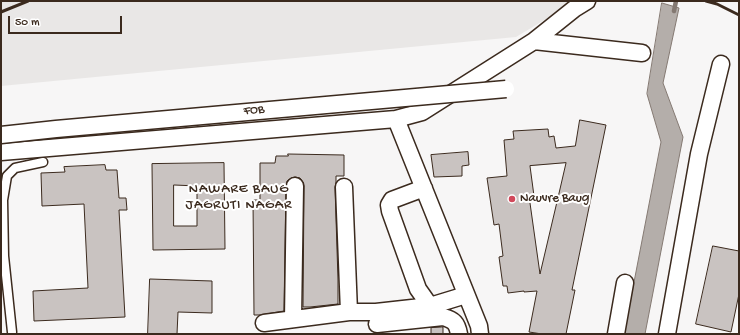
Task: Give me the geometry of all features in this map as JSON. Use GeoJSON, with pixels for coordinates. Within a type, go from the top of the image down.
{"type":"FeatureCollection","features":[{"type":"Feature","properties":{"kind":"street"},"geometry":{"type":"LineString","coordinates":[[1,152],[396,119],[422,112],[534,41],[586,1]]}},
{"type":"Feature","properties":{"kind":"street"},"geometry":{"type":"LineString","coordinates":[[534,41],[642,53]]}},
{"type":"Feature","properties":{"kind":"street"},"geometry":{"type":"LineString","coordinates":[[667,334],[699,154],[720,64]]}},
{"type":"Feature","properties":{"kind":"street","name":"FOB"},"geometry":{"type":"LineString","coordinates":[[1,135],[506,89]]}},
{"type":"Feature","properties":{"kind":"street"},"geometry":{"type":"LineString","coordinates":[[396,119],[479,326],[480,334]]}},
{"type":"Feature","properties":{"kind":"street"},"geometry":{"type":"LineString","coordinates":[[293,319],[295,186]]}},
{"type":"Feature","properties":{"kind":"street"},"geometry":{"type":"LineString","coordinates":[[344,187],[349,312]]}},
{"type":"Feature","properties":{"kind":"street"},"geometry":{"type":"LineString","coordinates":[[424,188],[392,200],[389,204],[390,211],[418,289],[430,306]]}},
{"type":"Feature","properties":{"kind":"street"},"geometry":{"type":"LineString","coordinates":[[616,334],[625,283]]}},
{"type":"Feature","properties":{"kind":"street"},"geometry":{"type":"LineString","coordinates":[[377,323],[466,295]]}},
{"type":"Feature","properties":{"kind":"street"},"geometry":{"type":"LineString","coordinates":[[264,323],[349,312],[377,323],[443,317],[451,319],[455,322],[458,334]]}},
{"type":"Feature","properties":{"kind":"lane"},"geometry":{"type":"LineString","coordinates":[[12,332],[3,256],[3,200],[7,176],[16,168],[43,162]]}},
{"type":"Feature","properties":{"kind":"shaded area"},"geometry":{"type":"Polygon","coordinates":[[[1,1],[576,1],[516,37],[1,86],[1,1]]]}},
{"type":"Feature","properties":{"kind":"shaded area"},"geometry":{"type":"Polygon","coordinates":[[[662,3],[679,8],[663,83],[683,137],[645,334],[624,334],[661,142],[647,94],[662,3]]]}},
{"type":"Feature","properties":{"kind":"building"},"geometry":{"type":"Polygon","coordinates":[[[580,120],[606,125],[572,290],[575,290],[566,334],[542,334],[529,332],[537,291],[508,293],[507,286],[503,286],[499,257],[503,256],[499,224],[494,225],[487,178],[507,176],[504,140],[514,139],[513,131],[548,129],[549,137],[554,136],[556,148],[575,146],[580,120]],[[566,163],[530,166],[534,196],[529,196],[540,274],[566,163]]]}},
{"type":"Feature","properties":{"kind":"building"},"geometry":{"type":"Polygon","coordinates":[[[468,152],[469,165],[462,166],[462,176],[434,177],[431,155],[468,152]]]}},
{"type":"Feature","properties":{"kind":"building"},"geometry":{"type":"Polygon","coordinates":[[[288,154],[344,155],[344,176],[336,176],[335,187],[338,304],[303,307],[304,186],[300,178],[295,177],[287,181],[286,186],[284,311],[254,315],[253,200],[260,200],[260,163],[275,163],[276,156],[288,156],[288,154]]]}},
{"type":"Feature","properties":{"kind":"building"},"geometry":{"type":"Polygon","coordinates":[[[224,163],[225,249],[153,250],[152,164],[224,163]],[[174,185],[174,226],[197,226],[197,186],[174,185]]]}},
{"type":"Feature","properties":{"kind":"building"},"geometry":{"type":"Polygon","coordinates":[[[105,165],[106,170],[117,170],[119,198],[126,198],[127,210],[119,210],[125,317],[34,321],[33,291],[88,288],[84,204],[42,206],[41,173],[65,172],[64,167],[105,165]]]}},
{"type":"Feature","properties":{"kind":"building"},"geometry":{"type":"Polygon","coordinates":[[[713,246],[739,251],[739,294],[731,332],[696,324],[713,246]]]}},
{"type":"Feature","properties":{"kind":"building"},"geometry":{"type":"Polygon","coordinates":[[[150,279],[212,281],[212,313],[178,312],[177,334],[148,334],[150,279]]]}},
{"type":"Feature","properties":{"kind":"building"},"geometry":{"type":"Polygon","coordinates":[[[443,327],[443,334],[431,334],[431,328],[443,327]]]}},
{"type":"Feature","properties":{"kind":"waterway"},"geometry":{"type":"LineString","coordinates":[[674,11],[676,1]]}},
{"type":"Feature","properties":{"kind":"railway"},"geometry":{"type":"LineString","coordinates":[[1,12],[28,1]]}},
{"type":"Feature","properties":{"kind":"railway"},"geometry":{"type":"LineString","coordinates":[[706,1],[717,4],[739,15]]}},
{"type":"Feature","properties":{"kind":"place","name":"Nauvre Baug"},"geometry":{"type":"Point","coordinates":[512,199]}},
{"type":"Feature","properties":{"kind":"district","name":"NAWARE BAUG JAGRUTI NAGAR"},"geometry":{"type":"Point","coordinates":[239,198]}}]}
